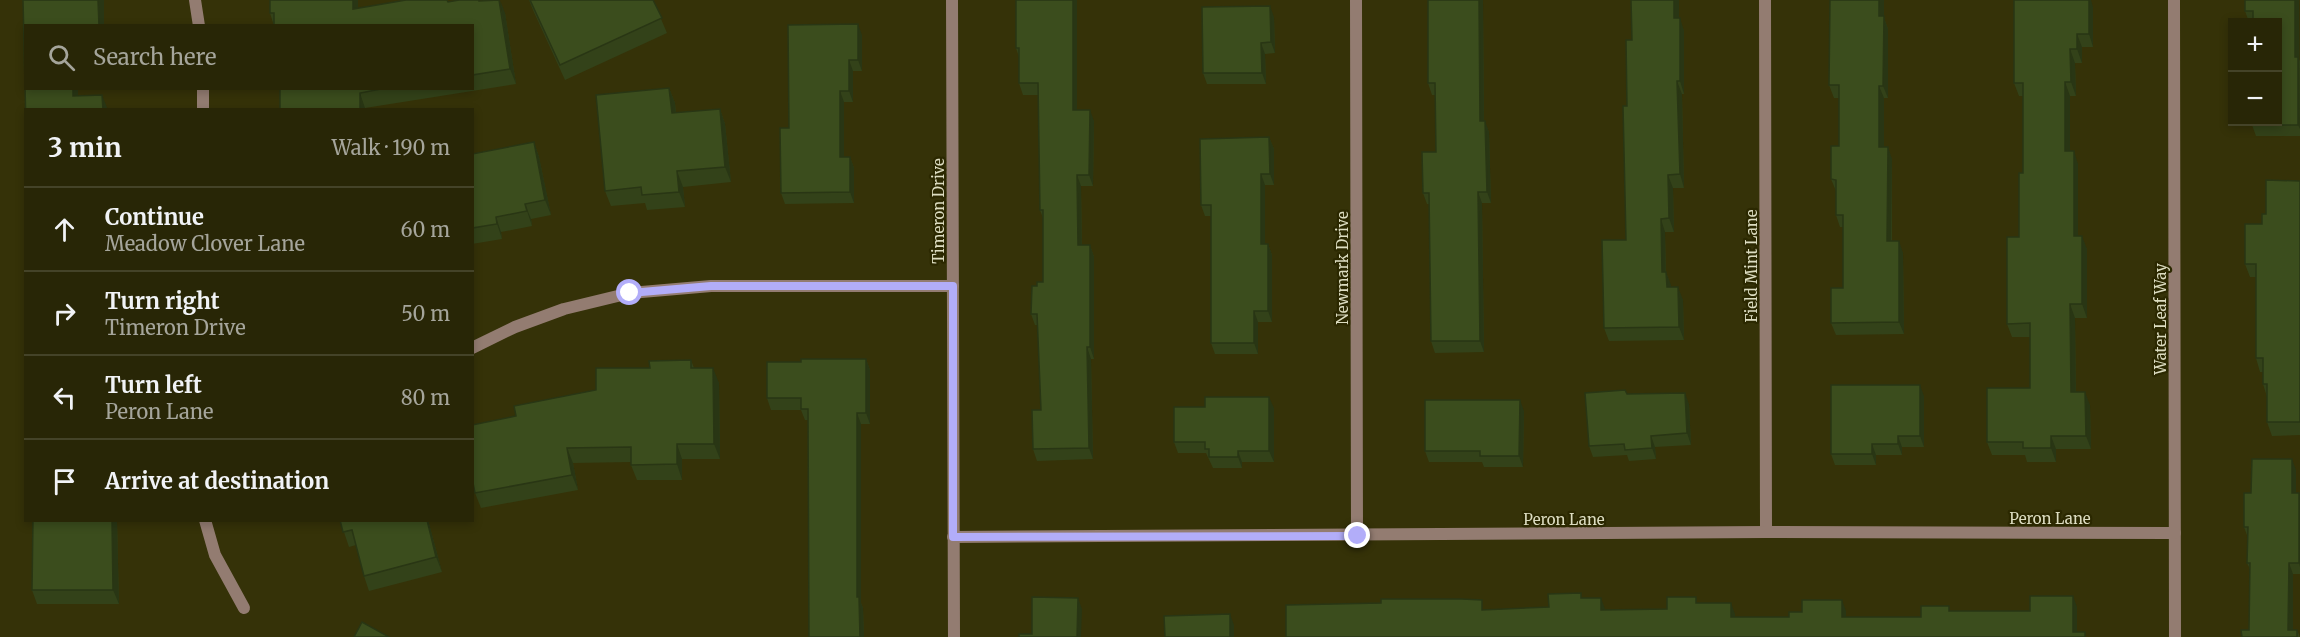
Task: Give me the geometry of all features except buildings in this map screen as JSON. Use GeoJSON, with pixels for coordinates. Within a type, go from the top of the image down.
{"type":"FeatureCollection","features":[{"type":"Feature","properties":{"kind":"street"},"geometry":{"type":"LineString","coordinates":[[195,0],[199,24]]}},
{"type":"Feature","properties":{"kind":"street","name":"Timeron Drive"},"geometry":{"type":"LineString","coordinates":[[952,0],[954,637]]}},
{"type":"Feature","properties":{"kind":"street","name":"Newmark Drive"},"geometry":{"type":"LineString","coordinates":[[1356,0],[1358,536]]}},
{"type":"Feature","properties":{"kind":"street","name":"Field Mint Lane"},"geometry":{"type":"LineString","coordinates":[[1765,0],[1766,532]]}},
{"type":"Feature","properties":{"kind":"street","name":"Water Leaf Way"},"geometry":{"type":"LineString","coordinates":[[2174,0],[2175,637]]}},
{"type":"Feature","properties":{"kind":"street"},"geometry":{"type":"LineString","coordinates":[[203,90],[203,108]]}},
{"type":"Feature","properties":{"kind":"street"},"geometry":{"type":"LineString","coordinates":[[474,347],[516,327],[564,309],[630,293],[711,286],[953,286]]}},
{"type":"Feature","properties":{"kind":"street"},"geometry":{"type":"LineString","coordinates":[[207,522],[215,555],[244,608]]}},
{"type":"Feature","properties":{"kind":"street","name":"Peron Lane"},"geometry":{"type":"LineString","coordinates":[[953,537],[1766,532],[2175,533]]}},
{"type":"Feature","properties":{"kind":"route"},"geometry":{"type":"LineString","coordinates":[[630,293],[711,286],[953,286],[953,537],[1358,536]]}}]}
